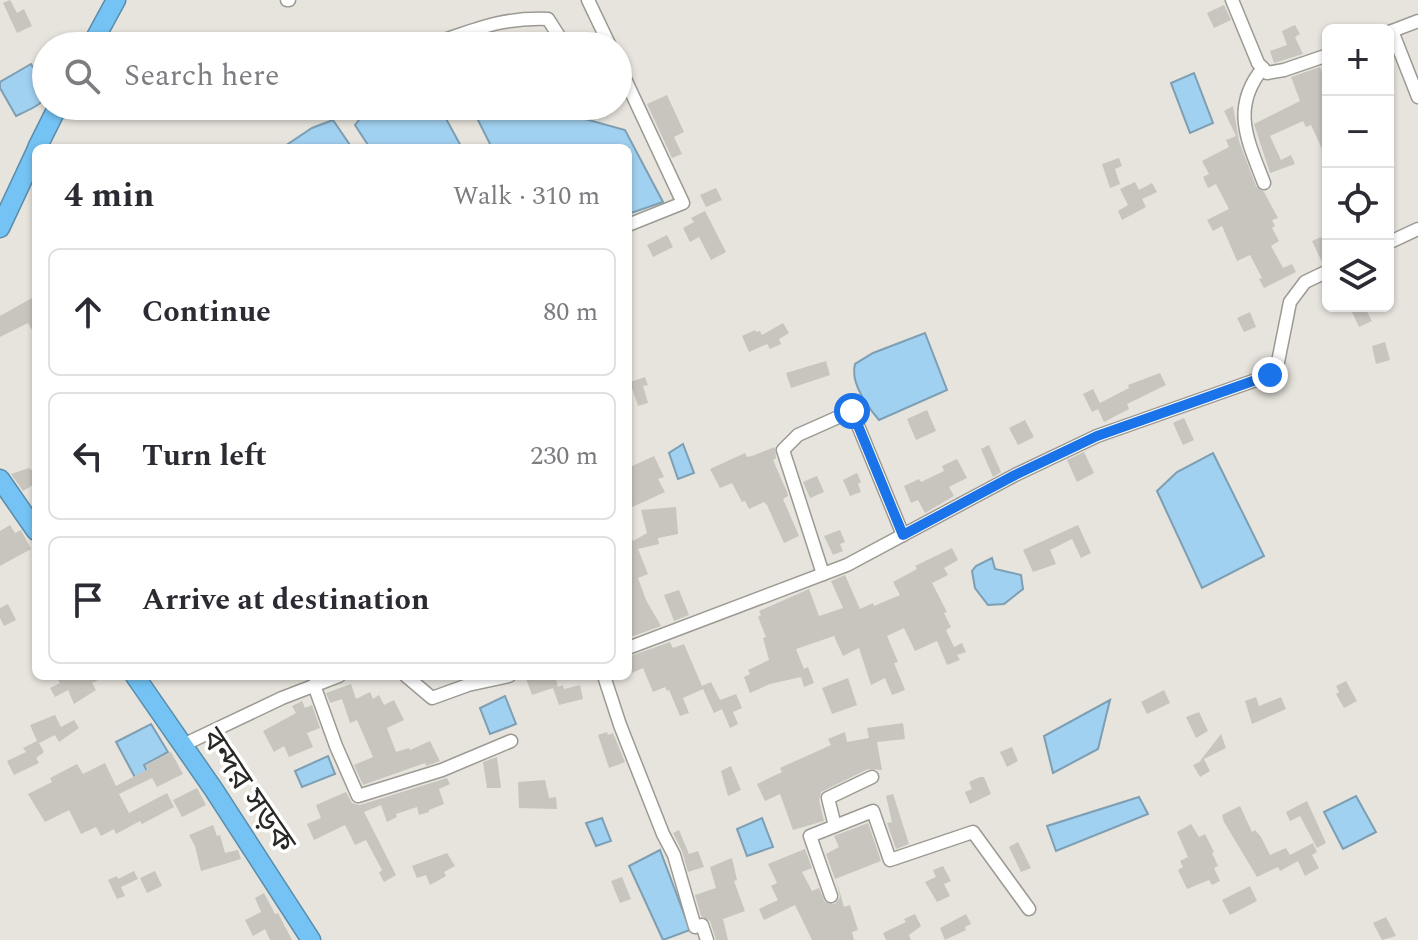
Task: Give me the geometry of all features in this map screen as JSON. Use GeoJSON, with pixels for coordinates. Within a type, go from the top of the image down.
{"type":"FeatureCollection","features":[{"type":"Feature","properties":{"kind":"highway"},"geometry":{"type":"LineString","coordinates":[[99,32],[116,0]]}},
{"type":"Feature","properties":{"kind":"highway"},"geometry":{"type":"LineString","coordinates":[[40,144],[51,120]]}},
{"type":"Feature","properties":{"kind":"highway"},"geometry":{"type":"LineString","coordinates":[[0,228],[32,161]]}},
{"type":"Feature","properties":{"kind":"highway"},"geometry":{"type":"LineString","coordinates":[[0,479],[32,525]]}},
{"type":"Feature","properties":{"kind":"highway","name":"বন্দর সড়ক"},"geometry":{"type":"LineString","coordinates":[[138,680],[311,940]]}},
{"type":"Feature","properties":{"kind":"street"},"geometry":{"type":"LineString","coordinates":[[588,0],[603,32]]}},
{"type":"Feature","properties":{"kind":"street"},"geometry":{"type":"LineString","coordinates":[[1232,0],[1258,63],[1267,73],[1322,57]]}},
{"type":"Feature","properties":{"kind":"street"},"geometry":{"type":"LineString","coordinates":[[465,32],[490,23],[521,18],[548,19],[556,32]]}},
{"type":"Feature","properties":{"kind":"street"},"geometry":{"type":"LineString","coordinates":[[1394,30],[1418,21]]}},
{"type":"Feature","properties":{"kind":"street"},"geometry":{"type":"LineString","coordinates":[[1394,41],[1418,97]]}},
{"type":"Feature","properties":{"kind":"street"},"geometry":{"type":"LineString","coordinates":[[1263,68],[1253,79],[1243,124],[1264,183]]}},
{"type":"Feature","properties":{"kind":"street"},"geometry":{"type":"LineString","coordinates":[[632,94],[683,203],[632,223]]}},
{"type":"Feature","properties":{"kind":"street"},"geometry":{"type":"LineString","coordinates":[[1394,240],[1418,229]]}},
{"type":"Feature","properties":{"kind":"street"},"geometry":{"type":"LineString","coordinates":[[632,646],[847,565],[1015,475],[1097,436],[1270,375],[1277,367],[1290,302],[1305,282],[1322,274]]}},
{"type":"Feature","properties":{"kind":"street"},"geometry":{"type":"LineString","coordinates":[[823,574],[783,450],[798,435],[852,411],[903,535]]}},
{"type":"Feature","properties":{"kind":"street"},"geometry":{"type":"LineString","coordinates":[[183,745],[328,680]]}},
{"type":"Feature","properties":{"kind":"street"},"geometry":{"type":"LineString","coordinates":[[411,680],[432,698],[491,680]]}},
{"type":"Feature","properties":{"kind":"street"},"geometry":{"type":"LineString","coordinates":[[605,680],[620,725],[674,855],[695,927],[702,925],[707,940]]}},
{"type":"Feature","properties":{"kind":"street"},"geometry":{"type":"LineString","coordinates":[[314,685],[355,794],[361,797],[442,770],[511,741]]}},
{"type":"Feature","properties":{"kind":"street"},"geometry":{"type":"LineString","coordinates":[[835,826],[828,798],[872,777]]}},
{"type":"Feature","properties":{"kind":"street"},"geometry":{"type":"LineString","coordinates":[[831,896],[810,836],[873,811],[890,860],[973,832],[1029,909]]}},
{"type":"Feature","properties":{"kind":"water"},"geometry":{"type":"Polygon","coordinates":[[[31,64],[32,108],[16,116],[0,88],[0,82],[31,64]]]}},
{"type":"Feature","properties":{"kind":"water"},"geometry":{"type":"Polygon","coordinates":[[[1194,73],[1213,123],[1190,133],[1171,83],[1194,73]]]}},
{"type":"Feature","properties":{"kind":"water"},"geometry":{"type":"Polygon","coordinates":[[[333,120],[349,144],[288,144],[312,128],[333,120]]]}},
{"type":"Feature","properties":{"kind":"water"},"geometry":{"type":"Polygon","coordinates":[[[359,120],[447,120],[460,144],[367,144],[355,125],[359,120]]]}},
{"type":"Feature","properties":{"kind":"water"},"geometry":{"type":"Polygon","coordinates":[[[478,120],[589,120],[625,130],[663,202],[632,213],[632,144],[490,144],[478,120]]]}},
{"type":"Feature","properties":{"kind":"water"},"geometry":{"type":"Polygon","coordinates":[[[925,333],[947,390],[879,420],[857,386],[855,364],[873,353],[925,333]]]}},
{"type":"Feature","properties":{"kind":"water"},"geometry":{"type":"Polygon","coordinates":[[[683,444],[694,473],[678,479],[669,453],[683,444]]]}},
{"type":"Feature","properties":{"kind":"water"},"geometry":{"type":"Polygon","coordinates":[[[1213,453],[1264,556],[1202,588],[1157,491],[1177,472],[1213,453]]]}},
{"type":"Feature","properties":{"kind":"water"},"geometry":{"type":"Polygon","coordinates":[[[992,558],[995,569],[1021,575],[1023,589],[1004,604],[988,605],[975,588],[972,571],[992,558]]]}},
{"type":"Feature","properties":{"kind":"water"},"geometry":{"type":"Polygon","coordinates":[[[505,696],[516,724],[490,734],[480,708],[505,696]]]}},
{"type":"Feature","properties":{"kind":"water"},"geometry":{"type":"Polygon","coordinates":[[[1110,700],[1098,749],[1053,773],[1044,736],[1110,700]]]}},
{"type":"Feature","properties":{"kind":"water"},"geometry":{"type":"Polygon","coordinates":[[[151,724],[168,752],[144,765],[150,777],[138,783],[116,742],[151,724]]]}},
{"type":"Feature","properties":{"kind":"water"},"geometry":{"type":"Polygon","coordinates":[[[328,756],[335,774],[302,787],[295,771],[328,756]]]}},
{"type":"Feature","properties":{"kind":"water"},"geometry":{"type":"Polygon","coordinates":[[[1356,796],[1376,832],[1343,849],[1324,812],[1356,796]]]}},
{"type":"Feature","properties":{"kind":"water"},"geometry":{"type":"Polygon","coordinates":[[[1139,797],[1148,814],[1056,851],[1047,826],[1139,797]]]}},
{"type":"Feature","properties":{"kind":"water"},"geometry":{"type":"Polygon","coordinates":[[[602,818],[611,841],[596,846],[586,823],[602,818]]]}},
{"type":"Feature","properties":{"kind":"water"},"geometry":{"type":"Polygon","coordinates":[[[762,818],[773,847],[747,856],[737,829],[762,818]]]}},
{"type":"Feature","properties":{"kind":"water"},"geometry":{"type":"Polygon","coordinates":[[[660,850],[690,930],[663,940],[629,866],[660,850]]]}},
{"type":"Feature","properties":{"kind":"building"},"geometry":{"type":"Polygon","coordinates":[[[10,0],[17,13],[24,9],[32,26],[17,33],[3,3],[10,0]]]}},
{"type":"Feature","properties":{"kind":"building"},"geometry":{"type":"Polygon","coordinates":[[[1224,5],[1231,20],[1214,28],[1207,13],[1224,5]]]}},
{"type":"Feature","properties":{"kind":"building"},"geometry":{"type":"Polygon","coordinates":[[[1295,25],[1300,34],[1295,37],[1303,54],[1274,63],[1270,51],[1287,45],[1282,31],[1295,25]]]}},
{"type":"Feature","properties":{"kind":"building"},"geometry":{"type":"Polygon","coordinates":[[[1320,67],[1322,149],[1311,125],[1306,127],[1303,121],[1270,136],[1281,160],[1291,155],[1295,164],[1270,173],[1254,124],[1300,101],[1291,77],[1320,67]]]}},
{"type":"Feature","properties":{"kind":"building"},"geometry":{"type":"Polygon","coordinates":[[[667,95],[684,132],[674,137],[682,154],[672,158],[647,104],[667,95]]]}},
{"type":"Feature","properties":{"kind":"building"},"geometry":{"type":"Polygon","coordinates":[[[1233,106],[1239,141],[1256,186],[1264,192],[1278,218],[1272,220],[1275,226],[1272,228],[1279,241],[1271,246],[1283,268],[1292,264],[1296,272],[1264,288],[1250,255],[1237,261],[1222,226],[1213,231],[1207,220],[1229,209],[1216,184],[1208,188],[1203,177],[1209,174],[1202,161],[1229,147],[1226,140],[1236,136],[1224,111],[1233,106]]]}},
{"type":"Feature","properties":{"kind":"building"},"geometry":{"type":"Polygon","coordinates":[[[1119,158],[1122,166],[1115,169],[1120,184],[1110,188],[1102,164],[1119,158]]]}},
{"type":"Feature","properties":{"kind":"building"},"geometry":{"type":"Polygon","coordinates":[[[1135,182],[1139,190],[1152,183],[1157,192],[1142,199],[1146,207],[1122,220],[1118,211],[1128,205],[1120,189],[1135,182]]]}},
{"type":"Feature","properties":{"kind":"building"},"geometry":{"type":"Polygon","coordinates":[[[716,188],[722,200],[706,207],[700,195],[716,188]]]}},
{"type":"Feature","properties":{"kind":"building"},"geometry":{"type":"Polygon","coordinates":[[[705,211],[726,252],[711,260],[699,237],[690,242],[683,228],[694,222],[691,218],[705,211]]]}},
{"type":"Feature","properties":{"kind":"building"},"geometry":{"type":"Polygon","coordinates":[[[667,235],[673,247],[653,257],[647,245],[667,235]]]}},
{"type":"Feature","properties":{"kind":"building"},"geometry":{"type":"Polygon","coordinates":[[[1322,239],[1322,262],[1312,241],[1322,239]]]}},
{"type":"Feature","properties":{"kind":"building"},"geometry":{"type":"Polygon","coordinates":[[[32,298],[32,330],[28,323],[0,337],[0,316],[32,298]]]}},
{"type":"Feature","properties":{"kind":"building"},"geometry":{"type":"Polygon","coordinates":[[[1250,312],[1256,327],[1244,332],[1237,318],[1250,312]]]}},
{"type":"Feature","properties":{"kind":"building"},"geometry":{"type":"Polygon","coordinates":[[[1352,312],[1367,312],[1372,321],[1359,327],[1352,312]]]}},
{"type":"Feature","properties":{"kind":"building"},"geometry":{"type":"Polygon","coordinates":[[[783,323],[789,333],[779,339],[781,344],[770,349],[767,344],[749,352],[742,336],[755,330],[762,335],[783,323]]]}},
{"type":"Feature","properties":{"kind":"building"},"geometry":{"type":"Polygon","coordinates":[[[1385,342],[1390,360],[1376,364],[1372,346],[1385,342]]]}},
{"type":"Feature","properties":{"kind":"building"},"geometry":{"type":"Polygon","coordinates":[[[826,361],[830,375],[791,388],[786,373],[826,361]]]}},
{"type":"Feature","properties":{"kind":"building"},"geometry":{"type":"Polygon","coordinates":[[[1160,373],[1166,385],[1127,404],[1129,409],[1104,422],[1098,409],[1092,412],[1083,394],[1093,389],[1100,403],[1129,388],[1128,385],[1160,373]]]}},
{"type":"Feature","properties":{"kind":"building"},"geometry":{"type":"Polygon","coordinates":[[[645,377],[648,385],[643,386],[648,403],[638,406],[632,381],[645,377]]]}},
{"type":"Feature","properties":{"kind":"building"},"geometry":{"type":"Polygon","coordinates":[[[927,410],[936,431],[916,440],[907,419],[927,410]]]}},
{"type":"Feature","properties":{"kind":"building"},"geometry":{"type":"Polygon","coordinates":[[[1184,418],[1194,440],[1183,445],[1173,423],[1184,418]]]}},
{"type":"Feature","properties":{"kind":"building"},"geometry":{"type":"Polygon","coordinates":[[[1025,420],[1034,437],[1018,445],[1009,428],[1025,420]]]}},
{"type":"Feature","properties":{"kind":"building"},"geometry":{"type":"Polygon","coordinates":[[[989,445],[1001,472],[993,477],[981,449],[989,445]]]}},
{"type":"Feature","properties":{"kind":"building"},"geometry":{"type":"Polygon","coordinates":[[[775,447],[776,458],[773,460],[788,496],[783,499],[799,536],[784,543],[764,502],[749,509],[732,483],[720,488],[710,469],[745,453],[747,457],[752,456],[775,447]]]}},
{"type":"Feature","properties":{"kind":"building"},"geometry":{"type":"Polygon","coordinates":[[[1084,452],[1094,473],[1077,482],[1067,460],[1084,452]]]}},
{"type":"Feature","properties":{"kind":"building"},"geometry":{"type":"Polygon","coordinates":[[[654,456],[664,477],[658,479],[665,492],[632,507],[632,466],[654,456]]]}},
{"type":"Feature","properties":{"kind":"building"},"geometry":{"type":"Polygon","coordinates":[[[957,459],[967,478],[949,487],[954,496],[925,513],[918,500],[911,503],[904,486],[944,471],[942,466],[957,459]]]}},
{"type":"Feature","properties":{"kind":"building"},"geometry":{"type":"Polygon","coordinates":[[[29,468],[32,471],[32,485],[23,491],[11,474],[29,468]]]}},
{"type":"Feature","properties":{"kind":"building"},"geometry":{"type":"Polygon","coordinates":[[[857,473],[861,492],[850,496],[843,480],[857,473]]]}},
{"type":"Feature","properties":{"kind":"building"},"geometry":{"type":"Polygon","coordinates":[[[817,476],[824,492],[810,498],[803,482],[817,476]]]}},
{"type":"Feature","properties":{"kind":"building"},"geometry":{"type":"Polygon","coordinates":[[[676,507],[678,534],[658,538],[659,544],[638,549],[648,574],[638,578],[661,626],[632,637],[632,539],[647,533],[641,510],[676,507]]]}},
{"type":"Feature","properties":{"kind":"building"},"geometry":{"type":"Polygon","coordinates":[[[10,525],[15,533],[21,530],[31,549],[0,566],[0,531],[10,525]]]}},
{"type":"Feature","properties":{"kind":"building"},"geometry":{"type":"Polygon","coordinates":[[[1078,525],[1091,553],[1081,558],[1072,539],[1050,550],[1056,564],[1033,572],[1023,550],[1078,525]]]}},
{"type":"Feature","properties":{"kind":"building"},"geometry":{"type":"Polygon","coordinates":[[[840,530],[845,542],[840,544],[843,551],[833,555],[824,536],[840,530]]]}},
{"type":"Feature","properties":{"kind":"building"},"geometry":{"type":"Polygon","coordinates":[[[952,548],[958,560],[944,568],[948,575],[932,583],[947,612],[944,613],[951,627],[946,630],[954,647],[962,643],[966,652],[957,655],[960,660],[947,665],[937,641],[915,651],[904,628],[887,636],[905,690],[892,695],[885,678],[871,685],[859,648],[843,656],[834,636],[796,649],[814,683],[804,687],[801,677],[770,684],[750,693],[744,677],[750,674],[748,670],[769,660],[759,611],[809,589],[819,616],[843,608],[831,581],[845,575],[860,609],[873,603],[874,606],[900,595],[893,582],[917,569],[915,566],[952,548]]]}},
{"type":"Feature","properties":{"kind":"building"},"geometry":{"type":"Polygon","coordinates":[[[679,590],[689,615],[674,621],[664,595],[679,590]]]}},
{"type":"Feature","properties":{"kind":"building"},"geometry":{"type":"Polygon","coordinates":[[[8,604],[16,620],[4,626],[0,608],[8,604]]]}},
{"type":"Feature","properties":{"kind":"building"},"geometry":{"type":"Polygon","coordinates":[[[670,642],[673,648],[684,644],[702,686],[711,682],[720,700],[736,694],[742,708],[733,712],[738,724],[730,728],[722,709],[714,713],[703,689],[683,698],[689,713],[680,716],[669,690],[665,687],[653,692],[643,668],[632,673],[632,656],[670,642]]]}},
{"type":"Feature","properties":{"kind":"building"},"geometry":{"type":"Polygon","coordinates":[[[848,678],[857,705],[832,714],[822,688],[848,678]]]}},
{"type":"Feature","properties":{"kind":"building"},"geometry":{"type":"Polygon","coordinates":[[[58,680],[98,680],[92,683],[96,690],[74,704],[68,690],[55,697],[50,688],[60,683],[58,680]]]}},
{"type":"Feature","properties":{"kind":"building"},"geometry":{"type":"Polygon","coordinates":[[[526,680],[556,680],[558,687],[563,685],[564,689],[580,685],[583,699],[559,705],[553,688],[532,695],[526,680]]]}},
{"type":"Feature","properties":{"kind":"building"},"geometry":{"type":"Polygon","coordinates":[[[1346,681],[1357,701],[1344,708],[1336,694],[1339,692],[1336,686],[1346,681]]]}},
{"type":"Feature","properties":{"kind":"building"},"geometry":{"type":"Polygon","coordinates":[[[351,684],[356,699],[370,692],[373,699],[379,695],[384,705],[394,700],[404,720],[387,728],[396,752],[410,750],[430,741],[440,761],[426,766],[425,763],[363,785],[354,765],[373,757],[357,720],[350,723],[342,699],[330,703],[326,693],[351,684]]]}},
{"type":"Feature","properties":{"kind":"building"},"geometry":{"type":"Polygon","coordinates":[[[1164,690],[1170,703],[1147,714],[1141,702],[1164,690]]]}},
{"type":"Feature","properties":{"kind":"building"},"geometry":{"type":"Polygon","coordinates":[[[1256,697],[1259,706],[1281,697],[1286,709],[1252,724],[1245,701],[1256,697]]]}},
{"type":"Feature","properties":{"kind":"building"},"geometry":{"type":"Polygon","coordinates":[[[302,701],[305,708],[312,705],[320,728],[307,733],[313,747],[289,757],[284,746],[274,752],[263,731],[296,713],[292,706],[302,701]]]}},
{"type":"Feature","properties":{"kind":"building"},"geometry":{"type":"Polygon","coordinates":[[[1199,712],[1208,731],[1196,738],[1186,717],[1199,712]]]}},
{"type":"Feature","properties":{"kind":"building"},"geometry":{"type":"Polygon","coordinates":[[[55,715],[61,727],[74,720],[79,728],[59,742],[55,735],[39,743],[44,752],[36,758],[39,763],[14,775],[7,761],[26,752],[23,748],[37,741],[30,725],[55,715]]]}},
{"type":"Feature","properties":{"kind":"building"},"geometry":{"type":"Polygon","coordinates":[[[903,723],[905,739],[877,742],[882,770],[868,769],[821,792],[819,800],[824,821],[793,830],[780,794],[765,801],[757,784],[782,772],[780,768],[831,745],[828,739],[845,732],[847,742],[869,738],[867,728],[903,723]]]}},
{"type":"Feature","properties":{"kind":"building"},"geometry":{"type":"Polygon","coordinates":[[[607,732],[608,735],[613,733],[625,762],[609,768],[598,735],[607,732]]]}},
{"type":"Feature","properties":{"kind":"building"},"geometry":{"type":"Polygon","coordinates":[[[1221,734],[1226,748],[1204,759],[1210,771],[1200,777],[1193,765],[1203,760],[1200,761],[1221,734]]]}},
{"type":"Feature","properties":{"kind":"building"},"geometry":{"type":"Polygon","coordinates":[[[1012,747],[1018,761],[1007,767],[1000,752],[1012,747]]]}},
{"type":"Feature","properties":{"kind":"building"},"geometry":{"type":"Polygon","coordinates":[[[171,752],[183,774],[157,787],[152,778],[119,794],[129,813],[167,793],[174,807],[116,834],[114,829],[101,836],[96,827],[81,834],[69,810],[45,822],[28,794],[77,764],[83,774],[105,763],[116,786],[148,769],[145,765],[171,752]]]}},
{"type":"Feature","properties":{"kind":"building"},"geometry":{"type":"Polygon","coordinates":[[[497,757],[501,788],[487,788],[483,762],[497,757]]]}},
{"type":"Feature","properties":{"kind":"building"},"geometry":{"type":"Polygon","coordinates":[[[731,766],[741,790],[728,796],[721,771],[731,766]]]}},
{"type":"Feature","properties":{"kind":"building"},"geometry":{"type":"Polygon","coordinates":[[[984,777],[991,794],[970,804],[965,792],[972,789],[969,782],[984,777]]]}},
{"type":"Feature","properties":{"kind":"building"},"geometry":{"type":"Polygon","coordinates":[[[447,778],[450,784],[439,789],[444,804],[429,812],[419,815],[417,807],[396,814],[397,817],[387,822],[381,805],[364,812],[396,875],[384,882],[379,873],[382,870],[366,840],[355,845],[345,825],[314,840],[307,824],[321,818],[316,805],[346,792],[352,803],[360,805],[447,778]]]}},
{"type":"Feature","properties":{"kind":"building"},"geometry":{"type":"Polygon","coordinates":[[[545,780],[549,798],[556,797],[557,809],[519,808],[518,782],[545,780]]]}},
{"type":"Feature","properties":{"kind":"building"},"geometry":{"type":"Polygon","coordinates":[[[197,788],[206,805],[182,817],[173,800],[197,788]]]}},
{"type":"Feature","properties":{"kind":"building"},"geometry":{"type":"Polygon","coordinates":[[[893,794],[909,844],[896,849],[887,823],[892,822],[886,796],[893,794]]]}},
{"type":"Feature","properties":{"kind":"building"},"geometry":{"type":"Polygon","coordinates":[[[1307,801],[1326,843],[1317,848],[1300,816],[1290,821],[1286,812],[1307,801]]]}},
{"type":"Feature","properties":{"kind":"building"},"geometry":{"type":"Polygon","coordinates":[[[1240,806],[1252,832],[1255,830],[1261,837],[1270,855],[1286,848],[1290,855],[1313,843],[1317,852],[1312,855],[1319,868],[1305,876],[1298,861],[1280,871],[1278,867],[1257,877],[1222,815],[1240,806]]]}},
{"type":"Feature","properties":{"kind":"building"},"geometry":{"type":"Polygon","coordinates":[[[868,823],[881,861],[835,879],[826,854],[839,847],[834,836],[868,823]]]}},
{"type":"Feature","properties":{"kind":"building"},"geometry":{"type":"Polygon","coordinates":[[[1191,824],[1199,837],[1205,834],[1214,852],[1218,866],[1214,868],[1220,881],[1212,885],[1209,880],[1187,889],[1178,870],[1183,867],[1180,861],[1188,857],[1177,832],[1191,824]]]}},
{"type":"Feature","properties":{"kind":"building"},"geometry":{"type":"Polygon","coordinates":[[[213,825],[217,836],[220,835],[225,853],[238,850],[241,859],[201,871],[189,835],[213,825]]]}},
{"type":"Feature","properties":{"kind":"building"},"geometry":{"type":"Polygon","coordinates":[[[679,830],[689,854],[698,851],[704,867],[688,872],[673,833],[679,830]]]}},
{"type":"Feature","properties":{"kind":"building"},"geometry":{"type":"Polygon","coordinates":[[[1018,842],[1031,868],[1021,872],[1009,847],[1018,842]]]}},
{"type":"Feature","properties":{"kind":"building"},"geometry":{"type":"Polygon","coordinates":[[[805,849],[812,868],[802,872],[812,891],[819,888],[825,902],[835,904],[840,897],[836,879],[844,907],[850,905],[858,930],[852,932],[854,940],[812,940],[795,905],[764,920],[759,909],[778,900],[771,886],[777,883],[768,864],[805,849]]]}},
{"type":"Feature","properties":{"kind":"building"},"geometry":{"type":"Polygon","coordinates":[[[447,853],[455,866],[444,872],[446,876],[430,885],[426,875],[417,878],[412,866],[447,853]]]}},
{"type":"Feature","properties":{"kind":"building"},"geometry":{"type":"Polygon","coordinates":[[[732,858],[737,880],[734,881],[745,911],[723,919],[728,940],[716,940],[710,921],[701,916],[695,895],[716,888],[710,867],[732,858]]]}},
{"type":"Feature","properties":{"kind":"building"},"geometry":{"type":"Polygon","coordinates":[[[943,866],[951,881],[944,884],[950,896],[937,902],[925,882],[936,877],[933,870],[943,866]]]}},
{"type":"Feature","properties":{"kind":"building"},"geometry":{"type":"Polygon","coordinates":[[[134,871],[138,879],[121,887],[125,896],[117,899],[108,880],[134,871]]]}},
{"type":"Feature","properties":{"kind":"building"},"geometry":{"type":"Polygon","coordinates":[[[155,871],[162,886],[147,893],[140,878],[155,871]]]}},
{"type":"Feature","properties":{"kind":"building"},"geometry":{"type":"Polygon","coordinates":[[[622,877],[631,899],[620,903],[611,881],[622,877]]]}},
{"type":"Feature","properties":{"kind":"building"},"geometry":{"type":"Polygon","coordinates":[[[1250,886],[1257,901],[1230,915],[1222,900],[1250,886]]]}},
{"type":"Feature","properties":{"kind":"building"},"geometry":{"type":"Polygon","coordinates":[[[264,893],[292,940],[270,940],[265,929],[253,936],[245,920],[261,912],[255,898],[264,893]]]}},
{"type":"Feature","properties":{"kind":"building"},"geometry":{"type":"Polygon","coordinates":[[[915,914],[921,926],[909,935],[911,940],[886,940],[883,933],[915,914]]]}},
{"type":"Feature","properties":{"kind":"building"},"geometry":{"type":"Polygon","coordinates":[[[966,914],[971,924],[965,927],[966,930],[945,940],[940,928],[966,914]]]}},
{"type":"Feature","properties":{"kind":"building"},"geometry":{"type":"Polygon","coordinates":[[[1386,917],[1396,936],[1382,940],[1373,923],[1386,917]]]}},
{"type":"Feature","properties":{"kind":"route"},"geometry":{"type":"LineString","coordinates":[[852,411],[903,535],[1015,475],[1097,436],[1270,375]]}}]}
